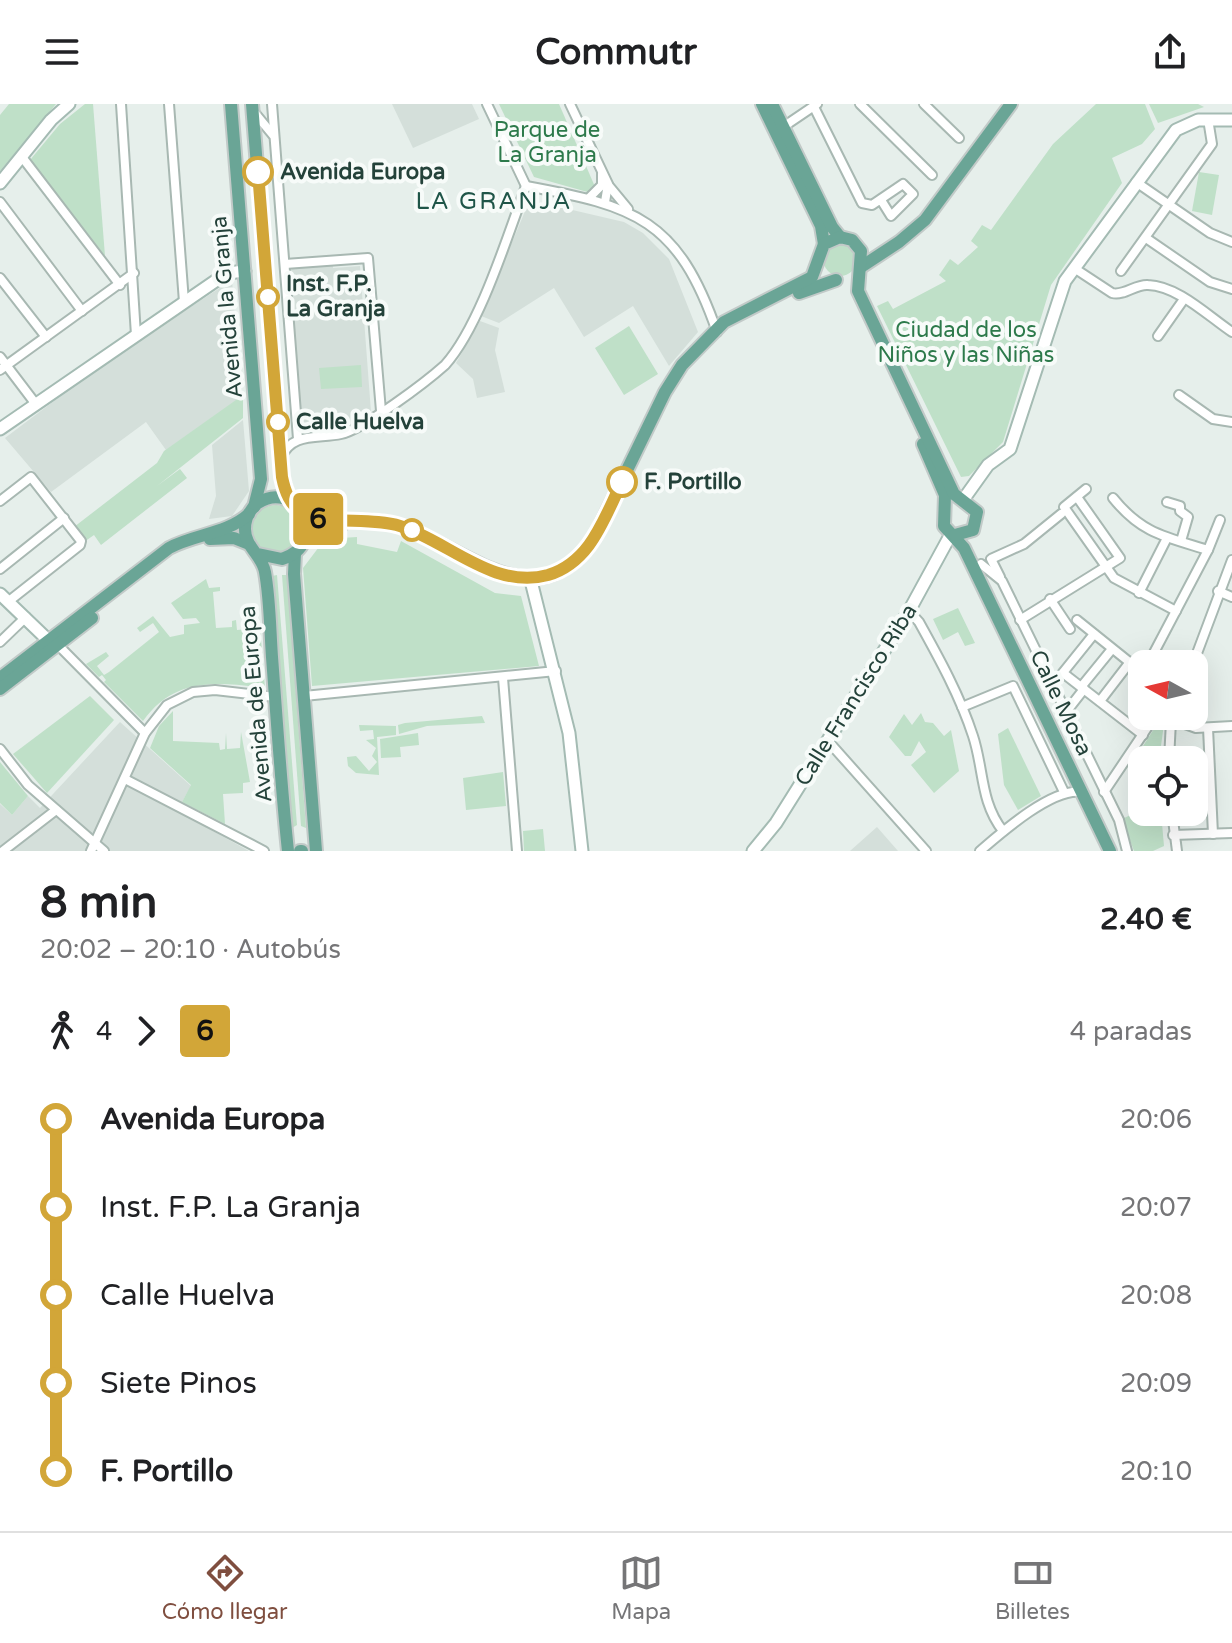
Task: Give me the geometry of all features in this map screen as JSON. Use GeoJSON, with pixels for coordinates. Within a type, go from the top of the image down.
{"type":"FeatureCollection","features":[{"type":"Feature","properties":{"kind":"main road","name":"Avenida la Granja"},"geometry":{"type":"LineString","coordinates":[[231,104],[261,479],[251,510]]}},
{"type":"Feature","properties":{"kind":"main road"},"geometry":{"type":"LineString","coordinates":[[0,689],[169,548],[197,535],[224,529],[275,498],[290,502],[302,513],[320,519],[354,518],[395,524],[495,573],[538,577],[559,571],[575,561],[592,542],[669,385],[693,350],[717,332],[807,281],[819,261],[824,244],[821,226],[762,104]]}},
{"type":"Feature","properties":{"kind":"main road"},"geometry":{"type":"LineString","coordinates":[[772,104],[832,227],[840,237],[858,246],[884,244],[913,223],[1000,104]]}},
{"type":"Feature","properties":{"kind":"main road"},"geometry":{"type":"LineString","coordinates":[[0,678],[187,547],[221,537],[234,538],[276,560],[295,553],[304,541],[332,527],[383,529],[427,545],[484,577],[532,585],[565,577],[592,556],[672,395],[717,332],[817,285],[838,280],[907,237],[925,220],[1011,104]]}},
{"type":"Feature","properties":{"kind":"main road","name":"Avenida la Granja"},"geometry":{"type":"LineString","coordinates":[[252,107],[281,459],[284,487],[290,502]]}},
{"type":"Feature","properties":{"kind":"main road"},"geometry":{"type":"LineString","coordinates":[[824,244],[840,237]]}},
{"type":"Feature","properties":{"kind":"main road"},"geometry":{"type":"LineString","coordinates":[[858,246],[858,291],[954,494],[975,508],[977,520],[969,534]]}},
{"type":"Feature","properties":{"kind":"main road"},"geometry":{"type":"LineString","coordinates":[[819,261],[823,272],[838,280],[850,294],[930,458],[945,495],[942,520],[964,548],[1110,851]]}},
{"type":"Feature","properties":{"kind":"main road"},"geometry":{"type":"LineString","coordinates":[[945,508],[963,500]]}},
{"type":"Feature","properties":{"kind":"main road","name":"Avenida de Europa"},"geometry":{"type":"LineString","coordinates":[[251,510],[245,529],[266,576],[286,849]]}},
{"type":"Feature","properties":{"kind":"main road"},"geometry":{"type":"LineString","coordinates":[[302,513],[306,526],[304,541]]}},
{"type":"Feature","properties":{"kind":"main road"},"geometry":{"type":"LineString","coordinates":[[953,535],[969,534]]}},
{"type":"Feature","properties":{"kind":"main road"},"geometry":{"type":"LineString","coordinates":[[969,534],[1120,851]]}},
{"type":"Feature","properties":{"kind":"main road"},"geometry":{"type":"LineString","coordinates":[[295,553],[316,851]]}},
{"type":"Feature","properties":{"kind":"street"},"geometry":{"type":"LineString","coordinates":[[0,183],[56,114],[69,104]]}},
{"type":"Feature","properties":{"kind":"street"},"geometry":{"type":"LineString","coordinates":[[121,104],[136,335]]}},
{"type":"Feature","properties":{"kind":"street"},"geometry":{"type":"LineString","coordinates":[[169,104],[184,302]]}},
{"type":"Feature","properties":{"kind":"street"},"geometry":{"type":"LineString","coordinates":[[272,104],[298,439]]}},
{"type":"Feature","properties":{"kind":"street"},"geometry":{"type":"LineString","coordinates":[[281,459],[284,450],[298,439],[353,430],[432,378],[457,352],[526,186],[487,104]]}},
{"type":"Feature","properties":{"kind":"street"},"geometry":{"type":"LineString","coordinates":[[860,104],[932,175]]}},
{"type":"Feature","properties":{"kind":"street"},"geometry":{"type":"LineString","coordinates":[[924,104],[959,138]]}},
{"type":"Feature","properties":{"kind":"street"},"geometry":{"type":"LineString","coordinates":[[572,105],[602,173],[605,202]]}},
{"type":"Feature","properties":{"kind":"street"},"geometry":{"type":"LineString","coordinates":[[783,127],[816,105],[857,198],[867,206],[881,200]]}},
{"type":"Feature","properties":{"kind":"street"},"geometry":{"type":"LineString","coordinates":[[252,107],[275,140]]}},
{"type":"Feature","properties":{"kind":"street"},"geometry":{"type":"LineString","coordinates":[[1121,271],[1212,144],[1208,119]]}},
{"type":"Feature","properties":{"kind":"street"},"geometry":{"type":"LineString","coordinates":[[963,500],[988,465],[1010,449],[1057,298],[1074,268],[1176,130],[1208,119],[1232,120]]}},
{"type":"Feature","properties":{"kind":"street"},"geometry":{"type":"LineString","coordinates":[[22,157],[120,285]]}},
{"type":"Feature","properties":{"kind":"street"},"geometry":{"type":"LineString","coordinates":[[1136,182],[1210,233],[1232,242]]}},
{"type":"Feature","properties":{"kind":"street"},"geometry":{"type":"LineString","coordinates":[[589,198],[605,184]]}},
{"type":"Feature","properties":{"kind":"street"},"geometry":{"type":"LineString","coordinates":[[605,184],[631,213]]}},
{"type":"Feature","properties":{"kind":"street"},"geometry":{"type":"LineString","coordinates":[[526,186],[605,202],[631,213],[662,235],[683,260],[717,332]]}},
{"type":"Feature","properties":{"kind":"street"},"geometry":{"type":"LineString","coordinates":[[0,202],[82,311]]}},
{"type":"Feature","properties":{"kind":"street"},"geometry":{"type":"LineString","coordinates":[[1146,238],[1210,282],[1232,289]]}},
{"type":"Feature","properties":{"kind":"street"},"geometry":{"type":"LineString","coordinates":[[285,264],[368,258],[381,411]]}},
{"type":"Feature","properties":{"kind":"street"},"geometry":{"type":"LineString","coordinates":[[1074,268],[1118,295],[1149,285],[1169,290],[1232,332]]}},
{"type":"Feature","properties":{"kind":"street"},"geometry":{"type":"LineString","coordinates":[[0,429],[227,273],[245,271]]}},
{"type":"Feature","properties":{"kind":"street"},"geometry":{"type":"LineString","coordinates":[[3,368],[134,273]]}},
{"type":"Feature","properties":{"kind":"street"},"geometry":{"type":"LineString","coordinates":[[0,278],[46,337]]}},
{"type":"Feature","properties":{"kind":"street"},"geometry":{"type":"LineString","coordinates":[[1158,336],[1184,299]]}},
{"type":"Feature","properties":{"kind":"street"},"geometry":{"type":"LineString","coordinates":[[0,357],[3,368],[35,403]]}},
{"type":"Feature","properties":{"kind":"street"},"geometry":{"type":"LineString","coordinates":[[1179,395],[1213,419],[1232,422]]}},
{"type":"Feature","properties":{"kind":"street"},"geometry":{"type":"LineString","coordinates":[[0,501],[31,477],[81,541],[80,545],[4,599],[54,643],[145,733]]}},
{"type":"Feature","properties":{"kind":"street"},"geometry":{"type":"LineString","coordinates":[[947,478],[960,486],[978,478]]}},
{"type":"Feature","properties":{"kind":"street"},"geometry":{"type":"LineString","coordinates":[[975,508],[972,494],[978,478]]}},
{"type":"Feature","properties":{"kind":"street"},"geometry":{"type":"LineString","coordinates":[[1086,489],[1064,507],[1114,578],[1176,611]]}},
{"type":"Feature","properties":{"kind":"street"},"geometry":{"type":"LineString","coordinates":[[1020,620],[1120,558],[1077,497]]}},
{"type":"Feature","properties":{"kind":"street"},"geometry":{"type":"LineString","coordinates":[[1113,498],[1131,521],[1148,532],[1208,550]]}},
{"type":"Feature","properties":{"kind":"street"},"geometry":{"type":"LineString","coordinates":[[1167,502],[1180,506],[1180,511],[1188,517],[1181,541]]}},
{"type":"Feature","properties":{"kind":"street"},"geometry":{"type":"LineString","coordinates":[[1002,581],[991,559],[1024,544],[1061,514]]}},
{"type":"Feature","properties":{"kind":"street"},"geometry":{"type":"LineString","coordinates":[[0,569],[64,518]]}},
{"type":"Feature","properties":{"kind":"street"},"geometry":{"type":"LineString","coordinates":[[1155,650],[1208,550],[1220,520]]}},
{"type":"Feature","properties":{"kind":"street","name":"Calle Francisco Riba"},"geometry":{"type":"LineString","coordinates":[[753,851],[776,823],[828,741],[953,535]]}},
{"type":"Feature","properties":{"kind":"street"},"geometry":{"type":"LineString","coordinates":[[1139,593],[1167,538]]}},
{"type":"Feature","properties":{"kind":"street"},"geometry":{"type":"LineString","coordinates":[[1201,650],[1218,591],[1232,560]]}},
{"type":"Feature","properties":{"kind":"street","name":"Calle Mosa"},"geometry":{"type":"LineString","coordinates":[[981,564],[1002,581],[1119,820],[1127,851]]}},
{"type":"Feature","properties":{"kind":"street"},"geometry":{"type":"LineString","coordinates":[[532,585],[556,671],[572,749],[582,851]]}},
{"type":"Feature","properties":{"kind":"street"},"geometry":{"type":"LineString","coordinates":[[1218,591],[1232,597]]}},
{"type":"Feature","properties":{"kind":"street"},"geometry":{"type":"LineString","coordinates":[[1050,599],[1070,629]]}},
{"type":"Feature","properties":{"kind":"street"},"geometry":{"type":"LineString","coordinates":[[909,611],[919,622],[962,707],[975,740],[986,800],[1003,831]]}},
{"type":"Feature","properties":{"kind":"street"},"geometry":{"type":"LineString","coordinates":[[0,642],[26,617]]}},
{"type":"Feature","properties":{"kind":"street"},"geometry":{"type":"LineString","coordinates":[[1077,620],[1128,661]]}},
{"type":"Feature","properties":{"kind":"street"},"geometry":{"type":"LineString","coordinates":[[1053,685],[1094,634]]}},
{"type":"Feature","properties":{"kind":"street"},"geometry":{"type":"LineString","coordinates":[[1066,712],[1112,649]]}},
{"type":"Feature","properties":{"kind":"street"},"geometry":{"type":"LineString","coordinates":[[1100,701],[1128,665]]}},
{"type":"Feature","properties":{"kind":"street"},"geometry":{"type":"LineString","coordinates":[[304,696],[556,671]]}},
{"type":"Feature","properties":{"kind":"street"},"geometry":{"type":"LineString","coordinates":[[1063,673],[1143,735]]}},
{"type":"Feature","properties":{"kind":"street"},"geometry":{"type":"LineString","coordinates":[[503,678],[517,851]]}},
{"type":"Feature","properties":{"kind":"street"},"geometry":{"type":"LineString","coordinates":[[962,707],[1013,686],[1064,792]]}},
{"type":"Feature","properties":{"kind":"street"},"geometry":{"type":"LineString","coordinates":[[92,847],[145,733],[167,705],[193,692],[215,690],[275,697]]}},
{"type":"Feature","properties":{"kind":"street"},"geometry":{"type":"LineString","coordinates":[[1213,834],[1208,728],[1232,726]]}},
{"type":"Feature","properties":{"kind":"street"},"geometry":{"type":"LineString","coordinates":[[1104,792],[1146,730]]}},
{"type":"Feature","properties":{"kind":"street"},"geometry":{"type":"LineString","coordinates":[[828,741],[926,851]]}},
{"type":"Feature","properties":{"kind":"street"},"geometry":{"type":"LineString","coordinates":[[0,749],[28,785],[92,847],[104,851]]}},
{"type":"Feature","properties":{"kind":"street"},"geometry":{"type":"LineString","coordinates":[[125,779],[264,851]]}},
{"type":"Feature","properties":{"kind":"street"},"geometry":{"type":"LineString","coordinates":[[980,851],[1003,831],[1064,792],[1081,792]]}},
{"type":"Feature","properties":{"kind":"street"},"geometry":{"type":"LineString","coordinates":[[3,851],[56,810]]}},
{"type":"Feature","properties":{"kind":"street"},"geometry":{"type":"LineString","coordinates":[[1173,826],[1177,851]]}},
{"type":"Feature","properties":{"kind":"street"},"geometry":{"type":"LineString","coordinates":[[1173,835],[1232,833]]}},
{"type":"Feature","properties":{"kind":"shaded area"},"geometry":{"type":"Polygon","coordinates":[[[392,104],[472,104],[479,119],[413,148],[392,104]]]}},
{"type":"Feature","properties":{"kind":"shaded area"},"geometry":{"type":"Polygon","coordinates":[[[538,202],[624,222],[643,233],[669,259],[698,332],[669,366],[633,306],[584,337],[554,288],[499,323],[481,316],[526,209],[538,202]]]}},
{"type":"Feature","properties":{"kind":"shaded area"},"geometry":{"type":"Polygon","coordinates":[[[333,265],[333,268],[360,266],[371,412],[351,426],[303,434],[289,272],[293,268],[333,265]]]}},
{"type":"Feature","properties":{"kind":"shaded area"},"geometry":{"type":"Polygon","coordinates":[[[232,280],[241,397],[166,450],[146,422],[51,492],[5,438],[103,364],[232,280]]]}},
{"type":"Feature","properties":{"kind":"shaded area"},"geometry":{"type":"Polygon","coordinates":[[[480,321],[499,328],[495,350],[505,392],[477,398],[473,379],[456,363],[480,321]]]}},
{"type":"Feature","properties":{"kind":"shaded area"},"geometry":{"type":"Polygon","coordinates":[[[243,420],[249,491],[232,516],[209,519],[216,496],[212,445],[243,420]]]}},
{"type":"Feature","properties":{"kind":"shaded area"},"geometry":{"type":"Polygon","coordinates":[[[120,722],[191,786],[177,811],[249,851],[0,851],[0,804],[12,815],[28,796],[40,808],[120,722]]]}},
{"type":"Feature","properties":{"kind":"shaded area"},"geometry":{"type":"Polygon","coordinates":[[[877,827],[898,851],[850,851],[877,827]]]}},
{"type":"Feature","properties":{"kind":"green space"},"geometry":{"type":"Polygon","coordinates":[[[9,104],[56,104],[0,171],[0,115],[9,104]]]}},
{"type":"Feature","properties":{"kind":"green space"},"geometry":{"type":"Polygon","coordinates":[[[85,104],[93,104],[105,256],[30,160],[60,124],[85,104]]]}},
{"type":"Feature","properties":{"kind":"green space","name":"Parque de La Granja"},"geometry":{"type":"Polygon","coordinates":[[[499,104],[559,104],[596,189],[591,193],[534,177],[499,104]]]}},
{"type":"Feature","properties":{"kind":"green space","name":"Ciudad de los Niños y las Niñas"},"geometry":{"type":"Polygon","coordinates":[[[1096,104],[1145,104],[1155,129],[1142,144],[1112,158],[1122,183],[1051,285],[1003,442],[969,476],[961,477],[877,306],[888,301],[893,309],[946,281],[939,275],[950,259],[958,265],[978,247],[971,241],[982,225],[991,230],[1053,144],[1096,104]]]}},
{"type":"Feature","properties":{"kind":"green space"},"geometry":{"type":"Polygon","coordinates":[[[1149,104],[1198,104],[1204,107],[1158,123],[1149,104]]]}},
{"type":"Feature","properties":{"kind":"green space"},"geometry":{"type":"Polygon","coordinates":[[[1199,172],[1219,175],[1212,215],[1192,211],[1199,172]]]}},
{"type":"Feature","properties":{"kind":"green space"},"geometry":{"type":"Polygon","coordinates":[[[840,242],[852,247],[857,259],[852,271],[840,276],[828,271],[823,259],[828,247],[840,242]]]}},
{"type":"Feature","properties":{"kind":"green space"},"geometry":{"type":"Polygon","coordinates":[[[629,326],[658,374],[624,395],[595,348],[629,326]]]}},
{"type":"Feature","properties":{"kind":"green space"},"geometry":{"type":"Polygon","coordinates":[[[361,365],[362,387],[321,389],[319,368],[361,365]]]}},
{"type":"Feature","properties":{"kind":"green space"},"geometry":{"type":"Polygon","coordinates":[[[243,395],[243,418],[157,486],[180,469],[187,478],[101,545],[94,535],[84,542],[74,527],[157,463],[164,451],[243,395]]]}},
{"type":"Feature","properties":{"kind":"green space"},"geometry":{"type":"Polygon","coordinates":[[[276,505],[294,512],[301,530],[294,548],[276,555],[258,548],[251,530],[258,512],[276,505]]]}},
{"type":"Feature","properties":{"kind":"green space"},"geometry":{"type":"Polygon","coordinates":[[[357,537],[357,544],[397,552],[401,541],[495,593],[521,596],[539,666],[312,686],[303,568],[325,539],[357,537]]]}},
{"type":"Feature","properties":{"kind":"green space"},"geometry":{"type":"Polygon","coordinates":[[[277,575],[297,825],[292,828],[272,576],[277,575]]]}},
{"type":"Feature","properties":{"kind":"green space"},"geometry":{"type":"Polygon","coordinates":[[[282,575],[287,575],[306,828],[301,826],[282,575]]]}},
{"type":"Feature","properties":{"kind":"green space"},"geometry":{"type":"Polygon","coordinates":[[[206,579],[209,588],[220,587],[220,591],[213,592],[216,628],[232,627],[232,621],[236,620],[237,630],[260,628],[265,688],[213,684],[183,690],[169,696],[143,721],[104,682],[106,680],[102,675],[99,677],[86,664],[106,652],[109,656],[97,666],[104,675],[109,672],[159,632],[153,623],[140,632],[137,628],[153,616],[170,637],[184,634],[184,625],[200,623],[196,618],[183,619],[171,603],[206,579]]]}},
{"type":"Feature","properties":{"kind":"green space"},"geometry":{"type":"Polygon","coordinates":[[[958,608],[975,643],[965,646],[958,632],[943,640],[933,619],[958,608]]]}},
{"type":"Feature","properties":{"kind":"green space"},"geometry":{"type":"Polygon","coordinates":[[[90,696],[114,720],[47,793],[13,754],[90,696]]]}},
{"type":"Feature","properties":{"kind":"green space"},"geometry":{"type":"Polygon","coordinates":[[[173,711],[173,741],[219,743],[220,750],[225,749],[226,733],[227,749],[240,748],[241,732],[250,782],[243,783],[243,793],[223,794],[225,824],[182,802],[191,785],[150,748],[159,726],[173,711]]]}},
{"type":"Feature","properties":{"kind":"green space"},"geometry":{"type":"Polygon","coordinates":[[[921,713],[925,722],[933,723],[944,736],[951,730],[959,771],[934,793],[911,765],[926,752],[919,741],[911,756],[905,756],[889,737],[904,714],[912,725],[921,713]]]}},
{"type":"Feature","properties":{"kind":"green space"},"geometry":{"type":"Polygon","coordinates":[[[482,716],[485,723],[427,726],[399,734],[398,725],[405,723],[482,716]]]}},
{"type":"Feature","properties":{"kind":"green space"},"geometry":{"type":"Polygon","coordinates":[[[359,725],[396,726],[396,735],[377,737],[379,775],[356,773],[348,766],[347,757],[356,756],[369,771],[377,762],[372,756],[376,748],[366,740],[374,739],[373,730],[360,731],[359,725]]]}},
{"type":"Feature","properties":{"kind":"green space"},"geometry":{"type":"Polygon","coordinates":[[[1008,728],[1041,796],[1018,810],[1004,785],[998,734],[1008,728]]]}},
{"type":"Feature","properties":{"kind":"green space"},"geometry":{"type":"Polygon","coordinates":[[[1153,730],[1163,730],[1161,746],[1143,746],[1153,730]]]}},
{"type":"Feature","properties":{"kind":"green space"},"geometry":{"type":"Polygon","coordinates":[[[418,733],[419,745],[400,747],[401,757],[381,758],[380,739],[418,733]]]}},
{"type":"Feature","properties":{"kind":"green space"},"geometry":{"type":"Polygon","coordinates":[[[0,762],[28,796],[12,815],[0,803],[0,762]]]}},
{"type":"Feature","properties":{"kind":"green space"},"geometry":{"type":"Polygon","coordinates":[[[503,772],[506,806],[466,810],[463,778],[503,772]]]}},
{"type":"Feature","properties":{"kind":"green space"},"geometry":{"type":"Polygon","coordinates":[[[1128,816],[1128,826],[1162,826],[1164,846],[1153,851],[1134,851],[1122,819],[1128,816]]]}},
{"type":"Feature","properties":{"kind":"green space"},"geometry":{"type":"Polygon","coordinates":[[[543,829],[545,851],[524,851],[523,831],[543,829]]]}},
{"type":"Feature","properties":{"kind":"bus line","name":"6"},"geometry":{"type":"LineString","coordinates":[[258,172],[282,477],[290,502],[302,513],[320,519],[354,518],[395,524],[435,540],[495,573],[538,577],[559,571],[581,556],[596,537],[622,482]]}},
{"type":"Feature","properties":{"kind":"place","name":"Avenida Europa"},"geometry":{"type":"Point","coordinates":[258,172]}},
{"type":"Feature","properties":{"kind":"place","name":"Inst. F.P. La Granja"},"geometry":{"type":"Point","coordinates":[268,297]}},
{"type":"Feature","properties":{"kind":"place","name":"Calle Huelva"},"geometry":{"type":"Point","coordinates":[278,422]}},
{"type":"Feature","properties":{"kind":"place","name":"F. Portillo"},"geometry":{"type":"Point","coordinates":[622,482]}},
{"type":"Feature","properties":{"kind":"district","name":"LA GRANJA"},"geometry":{"type":"Point","coordinates":[494,201]}}]}
